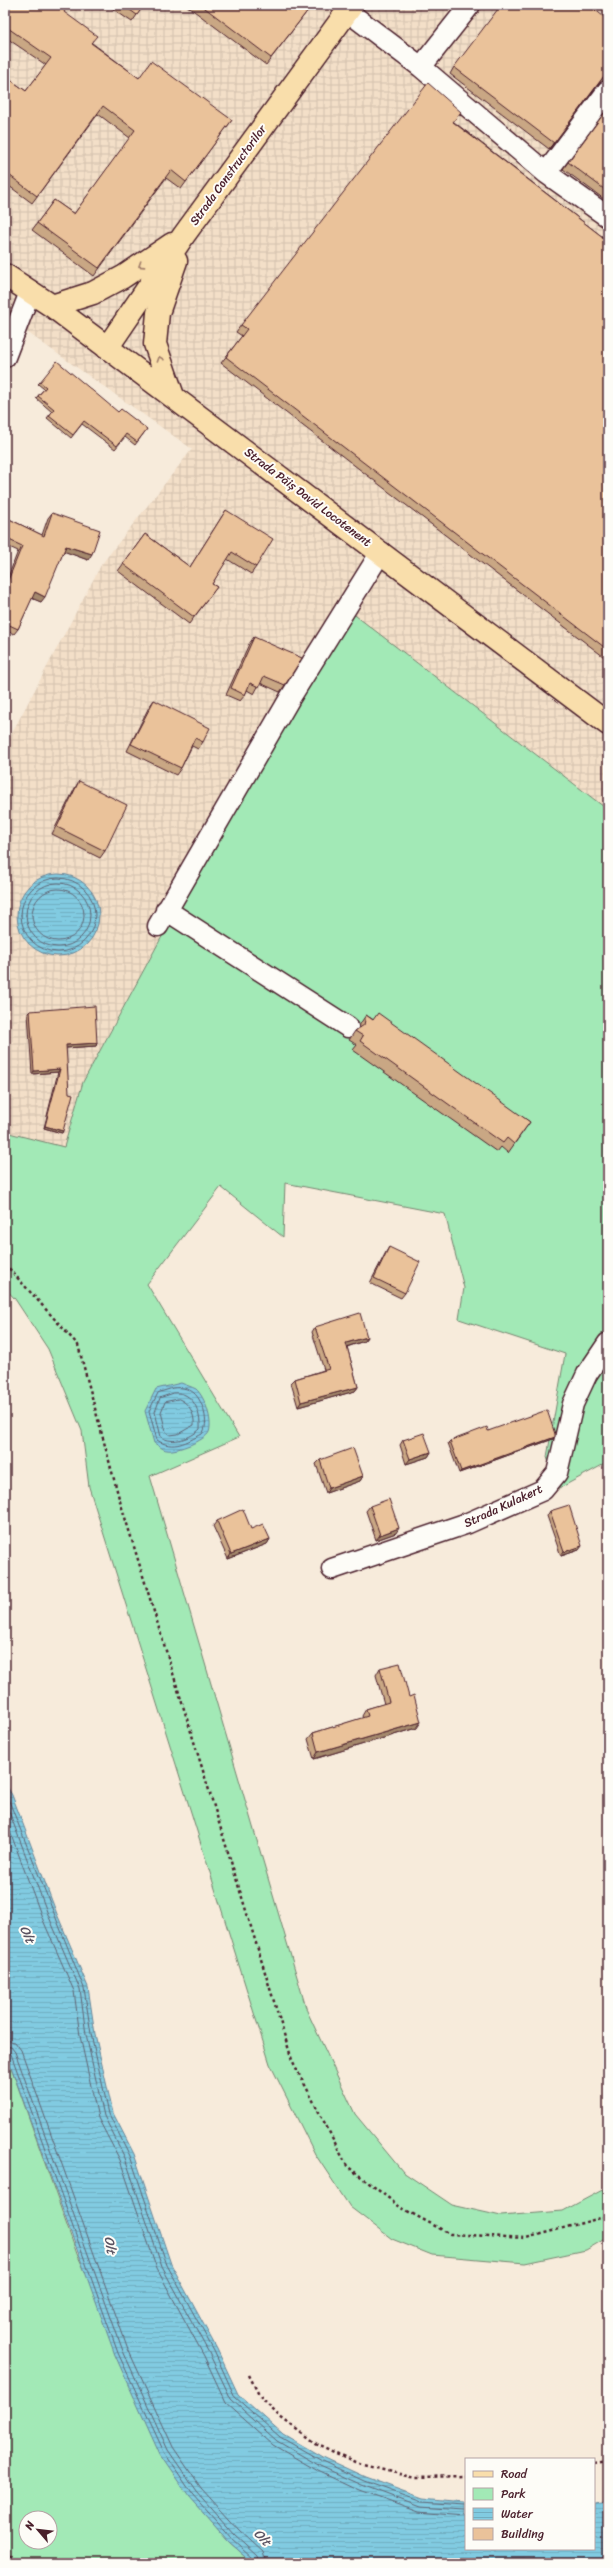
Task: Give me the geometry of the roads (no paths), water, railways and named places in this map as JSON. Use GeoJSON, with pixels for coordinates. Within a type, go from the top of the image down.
{"type":"FeatureCollection","features":[{"type":"Feature","properties":{"kind":"main road","name":"Strada Constructorilor"},"geometry":{"type":"LineString","coordinates":[[107,348],[184,235],[349,8]]}},
{"type":"Feature","properties":{"kind":"main road"},"geometry":{"type":"LineString","coordinates":[[52,306],[93,293],[123,277],[184,235]]}},
{"type":"Feature","properties":{"kind":"main road"},"geometry":{"type":"LineString","coordinates":[[173,396],[155,344],[158,313],[184,235]]}},
{"type":"Feature","properties":{"kind":"main road","name":"Strada Păiș David Locotenent"},"geometry":{"type":"LineString","coordinates":[[5,275],[52,306],[173,396],[608,724]]}},
{"type":"Feature","properties":{"kind":"street"},"geometry":{"type":"LineString","coordinates":[[421,67],[470,5]]}},
{"type":"Feature","properties":{"kind":"street"},"geometry":{"type":"LineString","coordinates":[[349,8],[546,173],[608,217]]}},
{"type":"Feature","properties":{"kind":"street"},"geometry":{"type":"LineString","coordinates":[[546,173],[608,90]]}},
{"type":"Feature","properties":{"kind":"street"},"geometry":{"type":"LineString","coordinates":[[6,353],[30,292]]}},
{"type":"Feature","properties":{"kind":"street"},"geometry":{"type":"LineString","coordinates":[[348,1027],[162,918],[290,698],[381,552]]}},
{"type":"Feature","properties":{"kind":"street","name":"Strada Kulakert"},"geometry":{"type":"LineString","coordinates":[[332,1570],[468,1524],[542,1490],[557,1473],[573,1404],[588,1374],[608,1343]]}},
{"type":"Feature","properties":{"kind":"water"},"geometry":{"type":"Polygon","coordinates":[[[50,874],[66,874],[81,881],[92,892],[99,907],[99,923],[96,931],[87,944],[74,953],[66,956],[50,956],[35,949],[24,938],[17,923],[17,907],[24,892],[35,881],[50,874]]]}},
{"type":"Feature","properties":{"kind":"water"},"geometry":{"type":"Polygon","coordinates":[[[181,1383],[196,1389],[205,1403],[210,1422],[209,1432],[197,1442],[190,1445],[177,1449],[165,1450],[154,1443],[145,1411],[156,1389],[181,1383]]]}},
{"type":"Feature","properties":{"kind":"water","name":"Olt"},"geometry":{"type":"Polygon","coordinates":[[[5,1783],[12,1795],[57,1914],[88,1987],[95,2034],[113,2113],[134,2154],[171,2264],[217,2349],[238,2394],[283,2434],[324,2458],[365,2477],[423,2498],[465,2502],[465,2550],[595,2550],[595,2502],[608,2500],[608,2563],[253,2563],[228,2541],[189,2497],[160,2455],[115,2355],[5,2050],[5,1783]]]}}]}
